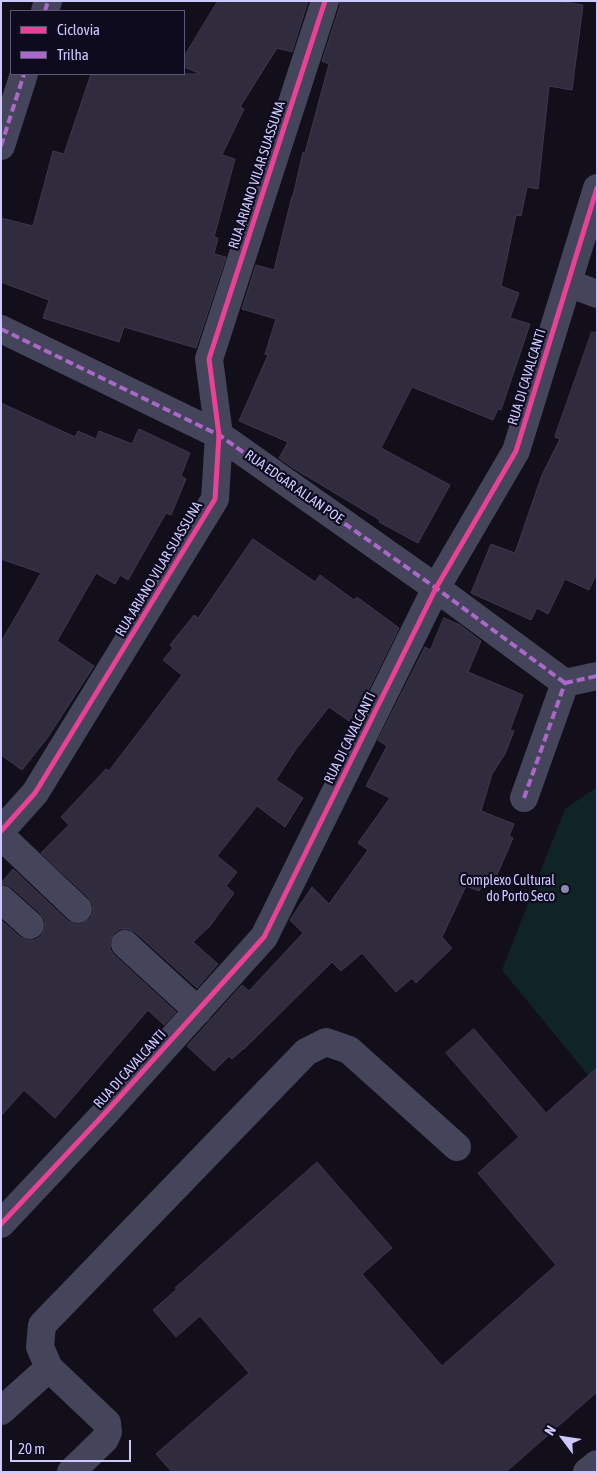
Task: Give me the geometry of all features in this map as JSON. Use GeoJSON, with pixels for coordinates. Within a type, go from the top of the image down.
{"type":"FeatureCollection","features":[{"type":"Feature","properties":{"kind":"street","name":"RUA ARIANO VILAR SUASSUNA"},"geometry":{"type":"LineString","coordinates":[[1,831],[35,793],[215,499],[219,434],[209,359],[325,1]]}},
{"type":"Feature","properties":{"kind":"street"},"geometry":{"type":"LineString","coordinates":[[1,146],[24,75]]}},
{"type":"Feature","properties":{"kind":"street","name":"RUA DI CAVALCANTI"},"geometry":{"type":"LineString","coordinates":[[1,1224],[107,1111],[264,937],[436,588],[516,451],[597,188]]}},
{"type":"Feature","properties":{"kind":"street"},"geometry":{"type":"LineString","coordinates":[[568,283],[597,294]]}},
{"type":"Feature","properties":{"kind":"street","name":"RUA EDGAR ALLAN POE"},"geometry":{"type":"LineString","coordinates":[[1,329],[219,434],[436,588],[565,683]]}},
{"type":"Feature","properties":{"kind":"street"},"geometry":{"type":"LineString","coordinates":[[524,798],[565,683],[597,676]]}},
{"type":"Feature","properties":{"kind":"street"},"geometry":{"type":"LineString","coordinates":[[1,836],[78,909]]}},
{"type":"Feature","properties":{"kind":"street"},"geometry":{"type":"LineString","coordinates":[[1,899],[30,926]]}},
{"type":"Feature","properties":{"kind":"street"},"geometry":{"type":"LineString","coordinates":[[125,944],[198,1011]]}},
{"type":"Feature","properties":{"kind":"street"},"geometry":{"type":"LineString","coordinates":[[71,1472],[105,1439],[108,1432],[107,1423],[50,1368],[40,1347],[42,1325],[306,1052],[326,1042],[349,1050],[457,1147]]}},
{"type":"Feature","properties":{"kind":"street"},"geometry":{"type":"LineString","coordinates":[[1,1411],[50,1368]]}},
{"type":"Feature","properties":{"kind":"street"},"geometry":{"type":"LineString","coordinates":[[587,1472],[597,1464]]}},
{"type":"Feature","properties":{"kind":"green space","name":"Complexo Cultural do Porto Seco"},"geometry":{"type":"Polygon","coordinates":[[[597,787],[597,1086],[502,970],[565,809],[597,787]]]}},
{"type":"Feature","properties":{"kind":"building"},"geometry":{"type":"Polygon","coordinates":[[[218,1],[308,1],[292,52],[277,48],[240,107],[244,109],[222,155],[235,159],[214,237],[218,238],[214,254],[226,257],[196,348],[124,327],[119,342],[43,318],[49,300],[1,282],[1,218],[33,226],[53,151],[64,154],[91,75],[201,74],[185,67],[185,55],[218,1]]]}},
{"type":"Feature","properties":{"kind":"building"},"geometry":{"type":"Polygon","coordinates":[[[340,1],[558,1],[583,5],[572,90],[549,86],[538,189],[527,187],[521,216],[516,215],[501,286],[519,293],[510,318],[530,324],[501,410],[498,409],[493,420],[412,387],[381,448],[450,485],[418,543],[379,522],[380,520],[279,458],[288,442],[239,421],[268,355],[265,354],[276,319],[242,309],[256,265],[274,270],[303,152],[305,153],[329,64],[322,61],[340,1]]]}},
{"type":"Feature","properties":{"kind":"building"},"geometry":{"type":"Polygon","coordinates":[[[592,332],[597,333],[597,573],[589,590],[565,579],[548,614],[537,608],[531,620],[471,593],[491,544],[515,553],[542,475],[560,439],[555,437],[592,332]]]}},
{"type":"Feature","properties":{"kind":"building"},"geometry":{"type":"Polygon","coordinates":[[[1,403],[75,437],[78,431],[96,439],[99,431],[132,444],[139,429],[190,453],[181,476],[186,479],[171,515],[166,513],[128,580],[120,575],[115,584],[96,573],[57,641],[94,666],[48,737],[22,770],[1,755],[1,642],[41,573],[1,559],[1,403]]]}},
{"type":"Feature","properties":{"kind":"building"},"geometry":{"type":"Polygon","coordinates":[[[253,539],[315,582],[320,575],[354,600],[357,597],[399,628],[352,723],[329,707],[296,749],[276,780],[303,798],[285,827],[257,806],[217,856],[237,872],[226,886],[234,893],[210,926],[193,942],[218,964],[197,988],[135,932],[128,929],[120,929],[114,933],[110,941],[110,949],[114,955],[176,1012],[164,1025],[148,1010],[55,1118],[24,1090],[1,1116],[1,920],[20,937],[27,940],[35,940],[41,936],[45,928],[45,920],[40,913],[11,887],[1,883],[13,869],[68,921],[74,924],[82,924],[90,919],[93,905],[89,898],[41,853],[69,825],[61,817],[106,769],[109,771],[182,675],[163,660],[173,648],[170,645],[194,615],[198,618],[253,539]]]}},
{"type":"Feature","properties":{"kind":"building"},"geometry":{"type":"Polygon","coordinates":[[[444,618],[460,625],[481,641],[468,672],[523,695],[510,730],[514,731],[505,754],[492,774],[481,811],[514,824],[509,836],[513,838],[493,884],[485,880],[479,891],[466,886],[442,937],[452,948],[416,983],[412,978],[396,992],[362,953],[341,971],[332,962],[244,1049],[232,1059],[229,1056],[214,1071],[187,1046],[242,985],[249,991],[303,933],[290,920],[312,887],[329,904],[368,850],[358,843],[390,798],[366,786],[387,746],[378,740],[425,647],[430,650],[444,618]]]}},
{"type":"Feature","properties":{"kind":"building"},"geometry":{"type":"Polygon","coordinates":[[[474,1029],[546,1113],[597,1068],[597,1392],[506,1472],[172,1472],[156,1454],[249,1373],[200,1316],[176,1337],[153,1310],[177,1289],[175,1288],[317,1162],[392,1248],[362,1274],[442,1366],[556,1265],[478,1173],[519,1137],[446,1053],[474,1029]]]}},
{"type":"Feature","properties":{"kind":"marked path"},"geometry":{"type":"LineString","coordinates":[[45,10],[48,1]]}},
{"type":"Feature","properties":{"kind":"marked path"},"geometry":{"type":"LineString","coordinates":[[1,146],[24,75]]}},
{"type":"Feature","properties":{"kind":"marked path"},"geometry":{"type":"LineString","coordinates":[[1,329],[219,435],[436,588],[565,683]]}},
{"type":"Feature","properties":{"kind":"marked path"},"geometry":{"type":"LineString","coordinates":[[565,683],[597,676]]}},
{"type":"Feature","properties":{"kind":"marked path"},"geometry":{"type":"LineString","coordinates":[[524,798],[565,683]]}},
{"type":"Feature","properties":{"kind":"cycle path"},"geometry":{"type":"LineString","coordinates":[[1,831],[35,793],[215,499],[219,435],[209,359],[325,1]]}},
{"type":"Feature","properties":{"kind":"cycle path"},"geometry":{"type":"LineString","coordinates":[[1,1224],[107,1111],[264,937],[436,588],[516,451],[597,188]]}},
{"type":"Feature","properties":{"kind":"place","name":"Complexo Cultural do Porto Seco"},"geometry":{"type":"Point","coordinates":[565,889]}}]}
